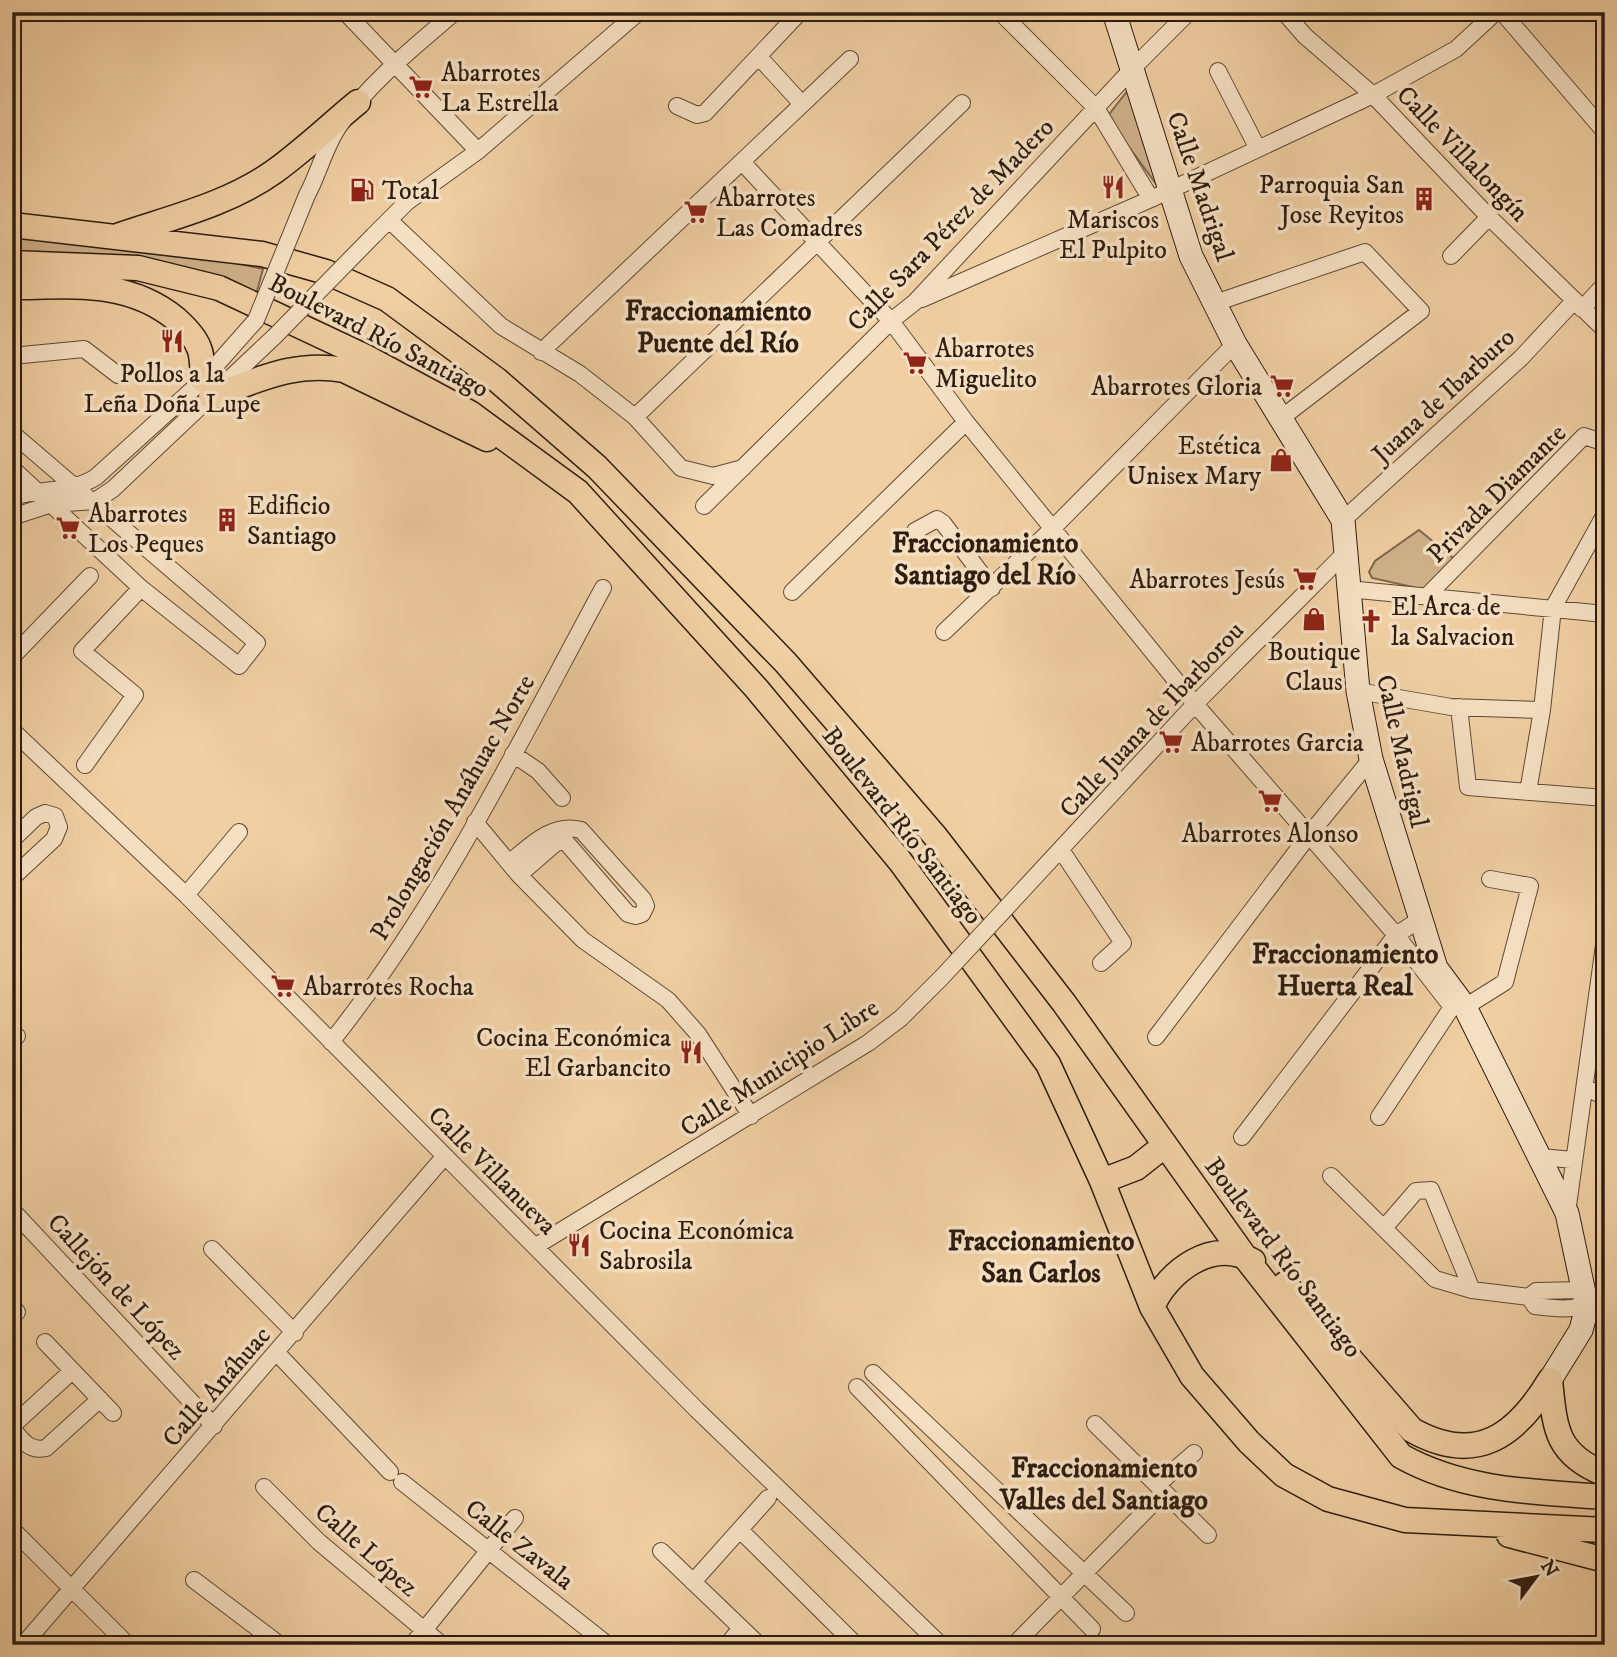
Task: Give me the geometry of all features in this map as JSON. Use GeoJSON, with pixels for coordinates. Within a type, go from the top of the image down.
{"type":"FeatureCollection","features":[{"type":"Feature","properties":{"kind":"main road"},"geometry":{"type":"LineString","coordinates":[[112,237],[209,206],[244,190],[274,172],[358,102]]}},
{"type":"Feature","properties":{"kind":"main road","name":"Boulevard Río Santiago"},"geometry":{"type":"LineString","coordinates":[[12,225],[262,254],[326,272],[387,299],[507,389],[597,467],[786,663],[935,836],[1065,1003],[1245,1257],[1401,1456],[1431,1473],[1465,1483],[1605,1497]]}},
{"type":"Feature","properties":{"kind":"main road","name":"Boulevard Río Santiago"},"geometry":{"type":"LineString","coordinates":[[12,263],[138,268],[219,288],[364,356],[458,406],[533,459],[587,502],[756,688],[900,861],[1048,1064],[1102,1181],[1152,1307],[1192,1376],[1249,1442],[1284,1475],[1328,1499],[1405,1520],[1481,1526],[1605,1530]]}},
{"type":"Feature","properties":{"kind":"main road"},"geometry":{"type":"LineString","coordinates":[[12,287],[126,290],[141,296],[186,327],[200,349],[207,389],[296,367],[344,370],[533,459]]}},
{"type":"Feature","properties":{"kind":"main road"},"geometry":{"type":"LineString","coordinates":[[1102,1181],[1136,1168],[1164,1146]]}},
{"type":"Feature","properties":{"kind":"main road"},"geometry":{"type":"LineString","coordinates":[[1152,1307],[1159,1291],[1176,1272],[1194,1261],[1216,1254],[1245,1257],[1280,1278],[1412,1430],[1435,1443],[1473,1446],[1490,1442],[1511,1429],[1531,1410],[1550,1380]]}},
{"type":"Feature","properties":{"kind":"main road"},"geometry":{"type":"LineString","coordinates":[[1550,1380],[1554,1423],[1562,1444],[1588,1467],[1605,1474]]}},
{"type":"Feature","properties":{"kind":"main road"},"geometry":{"type":"LineString","coordinates":[[1481,1526],[1546,1547],[1605,1560]]}},
{"type":"Feature","properties":{"kind":"street"},"geometry":{"type":"LineString","coordinates":[[345,12],[478,151]]}},
{"type":"Feature","properties":{"kind":"street"},"geometry":{"type":"LineString","coordinates":[[12,517],[52,504],[95,501],[113,489],[207,389],[256,320],[337,128],[394,65],[455,12]]}},
{"type":"Feature","properties":{"kind":"street"},"geometry":{"type":"LineString","coordinates":[[12,497],[38,489],[79,487],[96,477],[275,336],[407,202],[478,151],[639,12]]}},
{"type":"Feature","properties":{"kind":"street"},"geometry":{"type":"LineString","coordinates":[[677,106],[697,116],[705,113],[800,12]]}},
{"type":"Feature","properties":{"kind":"street"},"geometry":{"type":"LineString","coordinates":[[1000,12],[1096,108],[1161,194]]}},
{"type":"Feature","properties":{"kind":"street","name":"Calle Madrigal"},"geometry":{"type":"LineString","coordinates":[[1114,12],[1133,68],[1161,194],[1236,344],[1343,520],[1358,691],[1371,759],[1419,919],[1436,968],[1540,1157],[1567,1213],[1592,1297]]}},
{"type":"Feature","properties":{"kind":"street","name":"Calle Sara Pérez de Madero"},"geometry":{"type":"LineString","coordinates":[[745,467],[891,321],[915,302],[1133,68],[1189,12]]}},
{"type":"Feature","properties":{"kind":"street","name":"Calle Villalongín"},"geometry":{"type":"LineString","coordinates":[[1284,12],[1305,36],[1373,95],[1489,218],[1605,330]]}},
{"type":"Feature","properties":{"kind":"street"},"geometry":{"type":"LineString","coordinates":[[915,302],[1161,194],[1373,95],[1456,49],[1496,12]]}},
{"type":"Feature","properties":{"kind":"street"},"geometry":{"type":"LineString","coordinates":[[1502,12],[1605,132]]}},
{"type":"Feature","properties":{"kind":"street"},"geometry":{"type":"LineString","coordinates":[[759,57],[802,104]]}},
{"type":"Feature","properties":{"kind":"street"},"geometry":{"type":"LineString","coordinates":[[541,352],[850,59]]}},
{"type":"Feature","properties":{"kind":"street"},"geometry":{"type":"LineString","coordinates":[[1218,72],[1258,149]]}},
{"type":"Feature","properties":{"kind":"street"},"geometry":{"type":"LineString","coordinates":[[635,417],[962,103]]}},
{"type":"Feature","properties":{"kind":"street"},"geometry":{"type":"LineString","coordinates":[[741,162],[891,321],[967,422],[1195,704],[1459,1007]]}},
{"type":"Feature","properties":{"kind":"street"},"geometry":{"type":"LineString","coordinates":[[1451,256],[1489,218]]}},
{"type":"Feature","properties":{"kind":"street"},"geometry":{"type":"LineString","coordinates":[[389,220],[501,326],[580,374],[635,417],[681,468],[713,476],[745,467]]}},
{"type":"Feature","properties":{"kind":"street"},"geometry":{"type":"LineString","coordinates":[[1215,303],[1365,252],[1421,311],[1280,419]]}},
{"type":"Feature","properties":{"kind":"street","name":"Juana de Ibarburo"},"geometry":{"type":"LineString","coordinates":[[1343,520],[1578,305],[1605,284]]}},
{"type":"Feature","properties":{"kind":"street"},"geometry":{"type":"LineString","coordinates":[[944,632],[1053,528],[1236,344]]}},
{"type":"Feature","properties":{"kind":"street"},"geometry":{"type":"LineString","coordinates":[[12,356],[84,349],[118,375]]}},
{"type":"Feature","properties":{"kind":"street"},"geometry":{"type":"LineString","coordinates":[[792,592],[967,422]]}},
{"type":"Feature","properties":{"kind":"street"},"geometry":{"type":"LineString","coordinates":[[12,433],[79,487],[257,643],[239,666],[141,588],[38,489],[12,468]]}},
{"type":"Feature","properties":{"kind":"street","name":"Privada Diamante"},"geometry":{"type":"LineString","coordinates":[[1427,596],[1584,436],[1605,443]]}},
{"type":"Feature","properties":{"kind":"street"},"geometry":{"type":"LineString","coordinates":[[704,506],[745,467]]}},
{"type":"Feature","properties":{"kind":"street"},"geometry":{"type":"LineString","coordinates":[[1528,792],[1542,710],[1553,608],[1605,514]]}},
{"type":"Feature","properties":{"kind":"street"},"geometry":{"type":"LineString","coordinates":[[915,531],[931,520],[937,519],[943,523],[992,588]]}},
{"type":"Feature","properties":{"kind":"street","name":"Calle Juana de Ibarborou"},"geometry":{"type":"LineString","coordinates":[[1020,892],[1195,704],[1347,551]]}},
{"type":"Feature","properties":{"kind":"street"},"geometry":{"type":"LineString","coordinates":[[12,657],[90,576]]}},
{"type":"Feature","properties":{"kind":"street"},"geometry":{"type":"LineString","coordinates":[[85,765],[135,695],[82,651],[141,588]]}},
{"type":"Feature","properties":{"kind":"street","name":"Prolongación Anáhuac Norte"},"geometry":{"type":"LineString","coordinates":[[331,1042],[385,971],[475,822],[603,588]]}},
{"type":"Feature","properties":{"kind":"street"},"geometry":{"type":"LineString","coordinates":[[1348,589],[1605,614]]}},
{"type":"Feature","properties":{"kind":"street"},"geometry":{"type":"LineString","coordinates":[[1358,691],[1459,707],[1542,710]]}},
{"type":"Feature","properties":{"kind":"street"},"geometry":{"type":"LineString","coordinates":[[1459,707],[1468,787],[1605,798]]}},
{"type":"Feature","properties":{"kind":"street","name":"Calle Villanueva"},"geometry":{"type":"LineString","coordinates":[[12,730],[186,895],[697,1410],[940,1645]]}},
{"type":"Feature","properties":{"kind":"street"},"geometry":{"type":"LineString","coordinates":[[513,754],[538,772],[562,798]]}},
{"type":"Feature","properties":{"kind":"street"},"geometry":{"type":"LineString","coordinates":[[1156,1037],[1309,835],[1371,759]]}},
{"type":"Feature","properties":{"kind":"street"},"geometry":{"type":"LineString","coordinates":[[12,840],[36,817],[45,813],[55,816],[60,827],[54,839],[12,878]]}},
{"type":"Feature","properties":{"kind":"street"},"geometry":{"type":"LineString","coordinates":[[475,822],[514,869],[583,940],[668,1000],[698,1034],[751,1116]]}},
{"type":"Feature","properties":{"kind":"street"},"geometry":{"type":"LineString","coordinates":[[514,869],[549,832],[581,830],[643,899],[646,906],[642,914],[628,914],[566,833]]}},
{"type":"Feature","properties":{"kind":"street"},"geometry":{"type":"LineString","coordinates":[[186,895],[239,832]]}},
{"type":"Feature","properties":{"kind":"street"},"geometry":{"type":"LineString","coordinates":[[1061,850],[1123,943],[1101,963]]}},
{"type":"Feature","properties":{"kind":"street"},"geometry":{"type":"LineString","coordinates":[[1379,1117],[1459,1007],[1505,982],[1530,886],[1490,879]]}},
{"type":"Feature","properties":{"kind":"street","name":"Calle Municipio Libre"},"geometry":{"type":"LineString","coordinates":[[536,1247],[868,1044],[901,1018],[942,977],[1020,892]]}},
{"type":"Feature","properties":{"kind":"street"},"geometry":{"type":"LineString","coordinates":[[1242,1137],[1395,935],[1419,919]]}},
{"type":"Feature","properties":{"kind":"street"},"geometry":{"type":"LineString","coordinates":[[1567,1213],[1605,938]]}},
{"type":"Feature","properties":{"kind":"street"},"geometry":{"type":"LineString","coordinates":[[1585,1087],[1605,1097]]}},
{"type":"Feature","properties":{"kind":"street","name":"Calle Anáhuac"},"geometry":{"type":"LineString","coordinates":[[23,1645],[70,1587],[295,1333],[444,1157]]}},
{"type":"Feature","properties":{"kind":"street"},"geometry":{"type":"LineString","coordinates":[[1540,1157],[1574,1160]]}},
{"type":"Feature","properties":{"kind":"street"},"geometry":{"type":"LineString","coordinates":[[1331,1175],[1435,1279],[1472,1290],[1529,1297],[1536,1291],[1592,1297],[1581,1330],[1550,1380]]}},
{"type":"Feature","properties":{"kind":"street"},"geometry":{"type":"LineString","coordinates":[[1384,1228],[1416,1191],[1431,1190],[1472,1290]]}},
{"type":"Feature","properties":{"kind":"street","name":"Callejón de López"},"geometry":{"type":"LineString","coordinates":[[12,1210],[214,1426]]}},
{"type":"Feature","properties":{"kind":"street"},"geometry":{"type":"LineString","coordinates":[[212,1249],[295,1333]]}},
{"type":"Feature","properties":{"kind":"street"},"geometry":{"type":"LineString","coordinates":[[45,1342],[113,1413]]}},
{"type":"Feature","properties":{"kind":"street","name":"Calle Zavala"},"geometry":{"type":"LineString","coordinates":[[277,1353],[396,1477],[608,1645]]}},
{"type":"Feature","properties":{"kind":"street"},"geometry":{"type":"LineString","coordinates":[[72,1371],[12,1427],[28,1446],[37,1450],[46,1448],[100,1399]]}},
{"type":"Feature","properties":{"kind":"street"},"geometry":{"type":"LineString","coordinates":[[873,1373],[1126,1613]]}},
{"type":"Feature","properties":{"kind":"street"},"geometry":{"type":"LineString","coordinates":[[857,1387],[1092,1629]]}},
{"type":"Feature","properties":{"kind":"street"},"geometry":{"type":"LineString","coordinates":[[1094,1423],[1208,1535]]}},
{"type":"Feature","properties":{"kind":"street"},"geometry":{"type":"LineString","coordinates":[[1014,1645],[1194,1453]]}},
{"type":"Feature","properties":{"kind":"street"},"geometry":{"type":"LineString","coordinates":[[946,1480],[965,1461]]}},
{"type":"Feature","properties":{"kind":"street","name":"Calle López"},"geometry":{"type":"LineString","coordinates":[[264,1488],[319,1542],[442,1645]]}},
{"type":"Feature","properties":{"kind":"street"},"geometry":{"type":"LineString","coordinates":[[693,1582],[768,1498]]}},
{"type":"Feature","properties":{"kind":"street"},"geometry":{"type":"LineString","coordinates":[[412,1645],[515,1518]]}},
{"type":"Feature","properties":{"kind":"street"},"geometry":{"type":"LineString","coordinates":[[12,1529],[121,1642]]}},
{"type":"Feature","properties":{"kind":"street"},"geometry":{"type":"LineString","coordinates":[[740,1530],[856,1645]]}},
{"type":"Feature","properties":{"kind":"street"},"geometry":{"type":"LineString","coordinates":[[661,1551],[759,1645]]}},
{"type":"Feature","properties":{"kind":"street"},"geometry":{"type":"LineString","coordinates":[[194,1580],[280,1645]]}},
{"type":"Feature","properties":{"kind":"street"},"geometry":{"type":"LineString","coordinates":[[727,1645],[741,1628]]}},
{"type":"Feature","properties":{"kind":"shaded area"},"geometry":{"type":"Polygon","coordinates":[[[1128,90],[1159,188],[1107,117],[1128,90]]]}},
{"type":"Feature","properties":{"kind":"shaded area"},"geometry":{"type":"Polygon","coordinates":[[[12,233],[184,252],[263,269],[256,295],[12,258],[12,233]]]}},
{"type":"Feature","properties":{"kind":"shaded area"},"geometry":{"type":"Polygon","coordinates":[[[1419,530],[1456,560],[1426,590],[1372,578],[1369,572],[1375,561],[1419,530]]]}},
{"type":"Feature","properties":{"kind":"place","name":"Abarrotes La Estrella"},"geometry":{"type":"Point","coordinates":[421,87]}},
{"type":"Feature","properties":{"kind":"place","name":"Mariscos El Pulpito"},"geometry":{"type":"Point","coordinates":[1113,187]}},
{"type":"Feature","properties":{"kind":"place","name":"Total"},"geometry":{"type":"Point","coordinates":[362,190]}},
{"type":"Feature","properties":{"kind":"place","name":"Parroquia San Jose Reyitos"},"geometry":{"type":"Point","coordinates":[1424,199]}},
{"type":"Feature","properties":{"kind":"place","name":"Abarrotes Las Comadres"},"geometry":{"type":"Point","coordinates":[696,212]}},
{"type":"Feature","properties":{"kind":"place","name":"Pollos a la Leña Doña Lupe"},"geometry":{"type":"Point","coordinates":[172,341]}},
{"type":"Feature","properties":{"kind":"place","name":"Abarrotes Miguelito"},"geometry":{"type":"Point","coordinates":[915,363]}},
{"type":"Feature","properties":{"kind":"place","name":"Abarrotes Gloria"},"geometry":{"type":"Point","coordinates":[1282,386]}},
{"type":"Feature","properties":{"kind":"place","name":"Estética Unisex Mary"},"geometry":{"type":"Point","coordinates":[1281,460]}},
{"type":"Feature","properties":{"kind":"place","name":"Edificio Santiago"},"geometry":{"type":"Point","coordinates":[227,520]}},
{"type":"Feature","properties":{"kind":"place","name":"Abarrotes Los Peques"},"geometry":{"type":"Point","coordinates":[68,528]}},
{"type":"Feature","properties":{"kind":"place","name":"Abarrotes Jesús"},"geometry":{"type":"Point","coordinates":[1305,579]}},
{"type":"Feature","properties":{"kind":"place","name":"Boutique Claus"},"geometry":{"type":"Point","coordinates":[1314,619]}},
{"type":"Feature","properties":{"kind":"place","name":"El Arca de la Salvacion"},"geometry":{"type":"Point","coordinates":[1371,621]}},
{"type":"Feature","properties":{"kind":"place","name":"Abarrotes Garcia"},"geometry":{"type":"Point","coordinates":[1171,742]}},
{"type":"Feature","properties":{"kind":"place","name":"Abarrotes Alonso"},"geometry":{"type":"Point","coordinates":[1270,801]}},
{"type":"Feature","properties":{"kind":"place","name":"Abarrotes Rocha"},"geometry":{"type":"Point","coordinates":[283,986]}},
{"type":"Feature","properties":{"kind":"place","name":"Cocina Económica El Garbancito"},"geometry":{"type":"Point","coordinates":[691,1052]}},
{"type":"Feature","properties":{"kind":"place","name":"Cocina Económica Sabrosila"},"geometry":{"type":"Point","coordinates":[579,1245]}},
{"type":"Feature","properties":{"kind":"district","name":"Fraccionamiento Puente del Río"},"geometry":{"type":"Point","coordinates":[718,326]}},
{"type":"Feature","properties":{"kind":"district","name":"Fraccionamiento Santiago del Río"},"geometry":{"type":"Point","coordinates":[985,558]}},
{"type":"Feature","properties":{"kind":"district","name":"Fraccionamiento Huerta Real"},"geometry":{"type":"Point","coordinates":[1345,969]}},
{"type":"Feature","properties":{"kind":"district","name":"Fraccionamiento San Carlos"},"geometry":{"type":"Point","coordinates":[1041,1256]}},
{"type":"Feature","properties":{"kind":"district","name":"Fraccionamiento Valles del Santiago"},"geometry":{"type":"Point","coordinates":[1104,1483]}}]}
